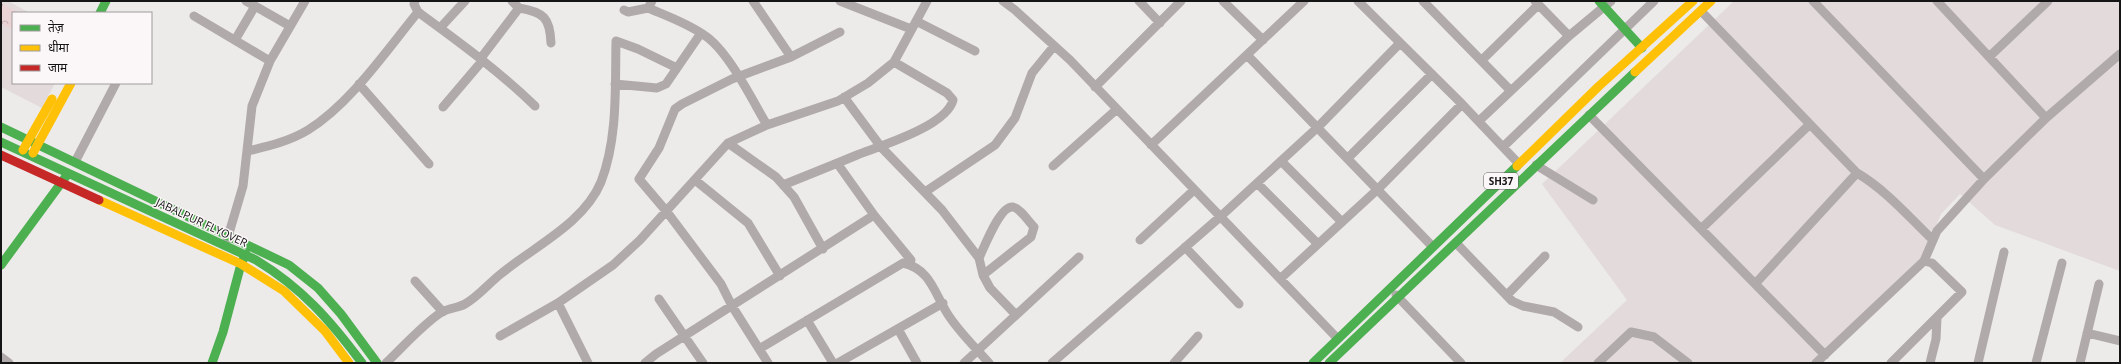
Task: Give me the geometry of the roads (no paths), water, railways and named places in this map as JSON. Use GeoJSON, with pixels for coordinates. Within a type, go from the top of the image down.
{"type":"FeatureCollection","features":[{"type":"Feature","properties":{"kind":"main road"},"geometry":{"type":"LineString","coordinates":[[100,12],[106,1]]}},
{"type":"Feature","properties":{"kind":"main road"},"geometry":{"type":"LineString","coordinates":[[110,12],[115,1]]}},
{"type":"Feature","properties":{"kind":"main road","name":"SH37"},"geometry":{"type":"LineString","coordinates":[[1313,363],[1337,338],[1599,86],[1693,1]]}},
{"type":"Feature","properties":{"kind":"main road"},"geometry":{"type":"LineString","coordinates":[[1329,363],[1399,298],[1536,165],[1711,1]]}},
{"type":"Feature","properties":{"kind":"main road"},"geometry":{"type":"LineString","coordinates":[[1605,3],[1642,48]]}},
{"type":"Feature","properties":{"kind":"main road"},"geometry":{"type":"LineString","coordinates":[[16,162],[61,84]]}},
{"type":"Feature","properties":{"kind":"main road"},"geometry":{"type":"LineString","coordinates":[[26,166],[70,84]]}},
{"type":"Feature","properties":{"kind":"main road"},"geometry":{"type":"LineString","coordinates":[[1,127],[251,245],[289,265],[318,288],[341,314],[376,363]]}},
{"type":"Feature","properties":{"kind":"main road","name":"JABALPUR FLYOVER"},"geometry":{"type":"LineString","coordinates":[[1,142],[249,257],[281,275],[302,290],[324,312],[362,363]]}},
{"type":"Feature","properties":{"kind":"main road"},"geometry":{"type":"LineString","coordinates":[[1,155],[241,264],[284,291],[304,309],[326,330],[349,363]]}},
{"type":"Feature","properties":{"kind":"main road"},"geometry":{"type":"LineString","coordinates":[[1,265],[62,183],[75,162]]}},
{"type":"Feature","properties":{"kind":"main road"},"geometry":{"type":"LineString","coordinates":[[212,363],[223,332],[241,264],[251,245]]}},
{"type":"Feature","properties":{"kind":"street"},"geometry":{"type":"LineString","coordinates":[[246,1],[290,26]]}},
{"type":"Feature","properties":{"kind":"street"},"geometry":{"type":"LineString","coordinates":[[221,255],[243,186],[248,151],[250,115],[258,88],[270,61],[305,1]]}},
{"type":"Feature","properties":{"kind":"street"},"geometry":{"type":"LineString","coordinates":[[415,1],[414,4],[418,12],[482,59],[535,106]]}},
{"type":"Feature","properties":{"kind":"street"},"geometry":{"type":"LineString","coordinates":[[440,28],[465,1]]}},
{"type":"Feature","properties":{"kind":"street"},"geometry":{"type":"LineString","coordinates":[[753,1],[791,57]]}},
{"type":"Feature","properties":{"kind":"street"},"geometry":{"type":"LineString","coordinates":[[840,1],[914,25],[975,51]]}},
{"type":"Feature","properties":{"kind":"street"},"geometry":{"type":"LineString","coordinates":[[500,336],[558,303],[613,265],[667,212],[728,143],[767,125],[844,97],[868,83],[894,62],[927,1]]}},
{"type":"Feature","properties":{"kind":"street"},"geometry":{"type":"LineString","coordinates":[[1002,1],[1015,10],[1054,46],[1117,109],[1337,338]]}},
{"type":"Feature","properties":{"kind":"street"},"geometry":{"type":"LineString","coordinates":[[1139,1],[1160,23]]}},
{"type":"Feature","properties":{"kind":"street"},"geometry":{"type":"LineString","coordinates":[[1095,87],[1182,1]]}},
{"type":"Feature","properties":{"kind":"street"},"geometry":{"type":"LineString","coordinates":[[1223,1],[1263,40]]}},
{"type":"Feature","properties":{"kind":"street"},"geometry":{"type":"LineString","coordinates":[[1151,145],[1304,1]]}},
{"type":"Feature","properties":{"kind":"street"},"geometry":{"type":"LineString","coordinates":[[1423,1],[1510,90]]}},
{"type":"Feature","properties":{"kind":"street"},"geometry":{"type":"LineString","coordinates":[[1504,147],[1654,1]]}},
{"type":"Feature","properties":{"kind":"street"},"geometry":{"type":"LineString","coordinates":[[1814,1],[1984,179]]}},
{"type":"Feature","properties":{"kind":"street"},"geometry":{"type":"LineString","coordinates":[[1937,1],[2046,118]]}},
{"type":"Feature","properties":{"kind":"street"},"geometry":{"type":"LineString","coordinates":[[1989,57],[2048,1]]}},
{"type":"Feature","properties":{"kind":"street"},"geometry":{"type":"LineString","coordinates":[[1363,2],[1400,44],[1479,121],[1519,164]]}},
{"type":"Feature","properties":{"kind":"street"},"geometry":{"type":"LineString","coordinates":[[1482,60],[1536,3],[1569,36]]}},
{"type":"Feature","properties":{"kind":"street"},"geometry":{"type":"LineString","coordinates":[[1479,121],[1510,90],[1605,3]]}},
{"type":"Feature","properties":{"kind":"street"},"geometry":{"type":"LineString","coordinates":[[443,107],[482,59],[516,4],[544,17],[550,26],[551,43]]}},
{"type":"Feature","properties":{"kind":"street"},"geometry":{"type":"LineString","coordinates":[[624,10],[628,12],[650,5],[701,33],[717,46],[739,77],[767,125]]}},
{"type":"Feature","properties":{"kind":"street"},"geometry":{"type":"LineString","coordinates":[[235,40],[255,6]]}},
{"type":"Feature","properties":{"kind":"street"},"geometry":{"type":"LineString","coordinates":[[1701,11],[1857,173],[1888,198],[1933,240]]}},
{"type":"Feature","properties":{"kind":"street"},"geometry":{"type":"LineString","coordinates":[[248,151],[278,144],[308,130],[333,111],[359,84],[418,12]]}},
{"type":"Feature","properties":{"kind":"street"},"geometry":{"type":"LineString","coordinates":[[194,16],[270,61]]}},
{"type":"Feature","properties":{"kind":"street"},"geometry":{"type":"LineString","coordinates":[[768,363],[732,306],[722,284],[667,212],[639,179],[659,148],[675,109],[682,104],[739,77],[791,57],[840,32]]}},
{"type":"Feature","properties":{"kind":"street"},"geometry":{"type":"LineString","coordinates":[[616,84],[657,88],[666,84],[701,33]]}},
{"type":"Feature","properties":{"kind":"street"},"geometry":{"type":"LineString","coordinates":[[386,363],[411,339],[443,312],[466,304],[523,256],[564,227],[581,212],[595,194],[601,181],[614,129],[616,41],[638,49],[677,68]]}},
{"type":"Feature","properties":{"kind":"street"},"geometry":{"type":"LineString","coordinates":[[1052,363],[1220,217],[1318,127],[1400,44]]}},
{"type":"Feature","properties":{"kind":"street"},"geometry":{"type":"LineString","coordinates":[[925,192],[995,146],[1015,118],[1032,73],[1054,46]]}},
{"type":"Feature","properties":{"kind":"street"},"geometry":{"type":"LineString","coordinates":[[1816,363],[1924,260],[1936,231],[1984,179],[2046,118],[2120,54]]}},
{"type":"Feature","properties":{"kind":"street"},"geometry":{"type":"LineString","coordinates":[[1247,55],[1432,246]]}},
{"type":"Feature","properties":{"kind":"street"},"geometry":{"type":"LineString","coordinates":[[783,185],[900,140],[931,124],[949,108],[953,100],[947,93],[894,62]]}},
{"type":"Feature","properties":{"kind":"street"},"geometry":{"type":"LineString","coordinates":[[1348,158],[1432,74]]}},
{"type":"Feature","properties":{"kind":"street"},"geometry":{"type":"LineString","coordinates":[[75,162],[115,84]]}},
{"type":"Feature","properties":{"kind":"street"},"geometry":{"type":"LineString","coordinates":[[359,84],[429,164]]}},
{"type":"Feature","properties":{"kind":"street"},"geometry":{"type":"LineString","coordinates":[[844,97],[881,147],[942,210],[979,258],[983,275],[990,288],[1016,315]]}},
{"type":"Feature","properties":{"kind":"street"},"geometry":{"type":"LineString","coordinates":[[1280,279],[1378,189],[1462,104]]}},
{"type":"Feature","properties":{"kind":"street"},"geometry":{"type":"LineString","coordinates":[[1054,166],[1117,109]]}},
{"type":"Feature","properties":{"kind":"street"},"geometry":{"type":"LineString","coordinates":[[1589,115],[1825,355]]}},
{"type":"Feature","properties":{"kind":"street"},"geometry":{"type":"LineString","coordinates":[[1701,229],[1810,124]]}},
{"type":"Feature","properties":{"kind":"street"},"geometry":{"type":"LineString","coordinates":[[728,143],[776,177],[794,197],[823,249]]}},
{"type":"Feature","properties":{"kind":"street"},"geometry":{"type":"LineString","coordinates":[[1281,161],[1342,222]]}},
{"type":"Feature","properties":{"kind":"street"},"geometry":{"type":"LineString","coordinates":[[837,163],[874,215],[911,260]]}},
{"type":"Feature","properties":{"kind":"street"},"geometry":{"type":"LineString","coordinates":[[1536,165],[1593,200]]}},
{"type":"Feature","properties":{"kind":"street"},"geometry":{"type":"LineString","coordinates":[[1755,284],[1857,173]]}},
{"type":"Feature","properties":{"kind":"street"},"geometry":{"type":"LineString","coordinates":[[695,180],[748,223],[780,276]]}},
{"type":"Feature","properties":{"kind":"street"},"geometry":{"type":"LineString","coordinates":[[1257,183],[1318,244]]}},
{"type":"Feature","properties":{"kind":"street"},"geometry":{"type":"LineString","coordinates":[[1140,240],[1194,190]]}},
{"type":"Feature","properties":{"kind":"street"},"geometry":{"type":"LineString","coordinates":[[979,258],[995,224],[1002,212],[1008,208],[1013,207],[1020,211],[1034,227],[1031,237],[983,275]]}},
{"type":"Feature","properties":{"kind":"street"},"geometry":{"type":"LineString","coordinates":[[645,363],[685,335],[823,249],[874,215]]}},
{"type":"Feature","properties":{"kind":"street"},"geometry":{"type":"LineString","coordinates":[[1456,243],[1507,295],[1518,304],[1554,312],[1578,327]]}},
{"type":"Feature","properties":{"kind":"street"},"geometry":{"type":"LineString","coordinates":[[1185,247],[1239,304]]}},
{"type":"Feature","properties":{"kind":"street"},"geometry":{"type":"LineString","coordinates":[[1978,363],[2004,252]]}},
{"type":"Feature","properties":{"kind":"street"},"geometry":{"type":"LineString","coordinates":[[1507,295],[1545,256]]}},
{"type":"Feature","properties":{"kind":"street"},"geometry":{"type":"LineString","coordinates":[[964,363],[1079,257]]}},
{"type":"Feature","properties":{"kind":"street"},"geometry":{"type":"LineString","coordinates":[[1891,363],[1962,292],[1932,263],[1924,260]]}},
{"type":"Feature","properties":{"kind":"street"},"geometry":{"type":"LineString","coordinates":[[759,349],[903,263],[915,266],[926,275],[948,313],[989,363]]}},
{"type":"Feature","properties":{"kind":"street"},"geometry":{"type":"LineString","coordinates":[[2036,363],[2062,263]]}},
{"type":"Feature","properties":{"kind":"street"},"geometry":{"type":"LineString","coordinates":[[415,281],[443,312]]}},
{"type":"Feature","properties":{"kind":"street"},"geometry":{"type":"LineString","coordinates":[[2080,363],[2098,284]]}},
{"type":"Feature","properties":{"kind":"street"},"geometry":{"type":"LineString","coordinates":[[1389,288],[1462,363]]}},
{"type":"Feature","properties":{"kind":"street"},"geometry":{"type":"LineString","coordinates":[[659,299],[703,363]]}},
{"type":"Feature","properties":{"kind":"street"},"geometry":{"type":"LineString","coordinates":[[558,303],[588,363]]}},
{"type":"Feature","properties":{"kind":"street"},"geometry":{"type":"LineString","coordinates":[[838,363],[943,303]]}},
{"type":"Feature","properties":{"kind":"street"},"geometry":{"type":"LineString","coordinates":[[1930,363],[1936,339],[1937,318]]}},
{"type":"Feature","properties":{"kind":"street"},"geometry":{"type":"LineString","coordinates":[[807,320],[833,363]]}},
{"type":"Feature","properties":{"kind":"street"},"geometry":{"type":"LineString","coordinates":[[898,329],[917,363]]}},
{"type":"Feature","properties":{"kind":"street"},"geometry":{"type":"LineString","coordinates":[[1598,363],[1631,332],[1654,337],[1688,363]]}},
{"type":"Feature","properties":{"kind":"street"},"geometry":{"type":"LineString","coordinates":[[2087,333],[2120,341]]}},
{"type":"Feature","properties":{"kind":"street"},"geometry":{"type":"LineString","coordinates":[[1174,363],[1198,336]]}},
{"type":"Feature","properties":{"kind":"street"},"geometry":{"type":"LineString","coordinates":[[1,357],[9,363]]}}]}
